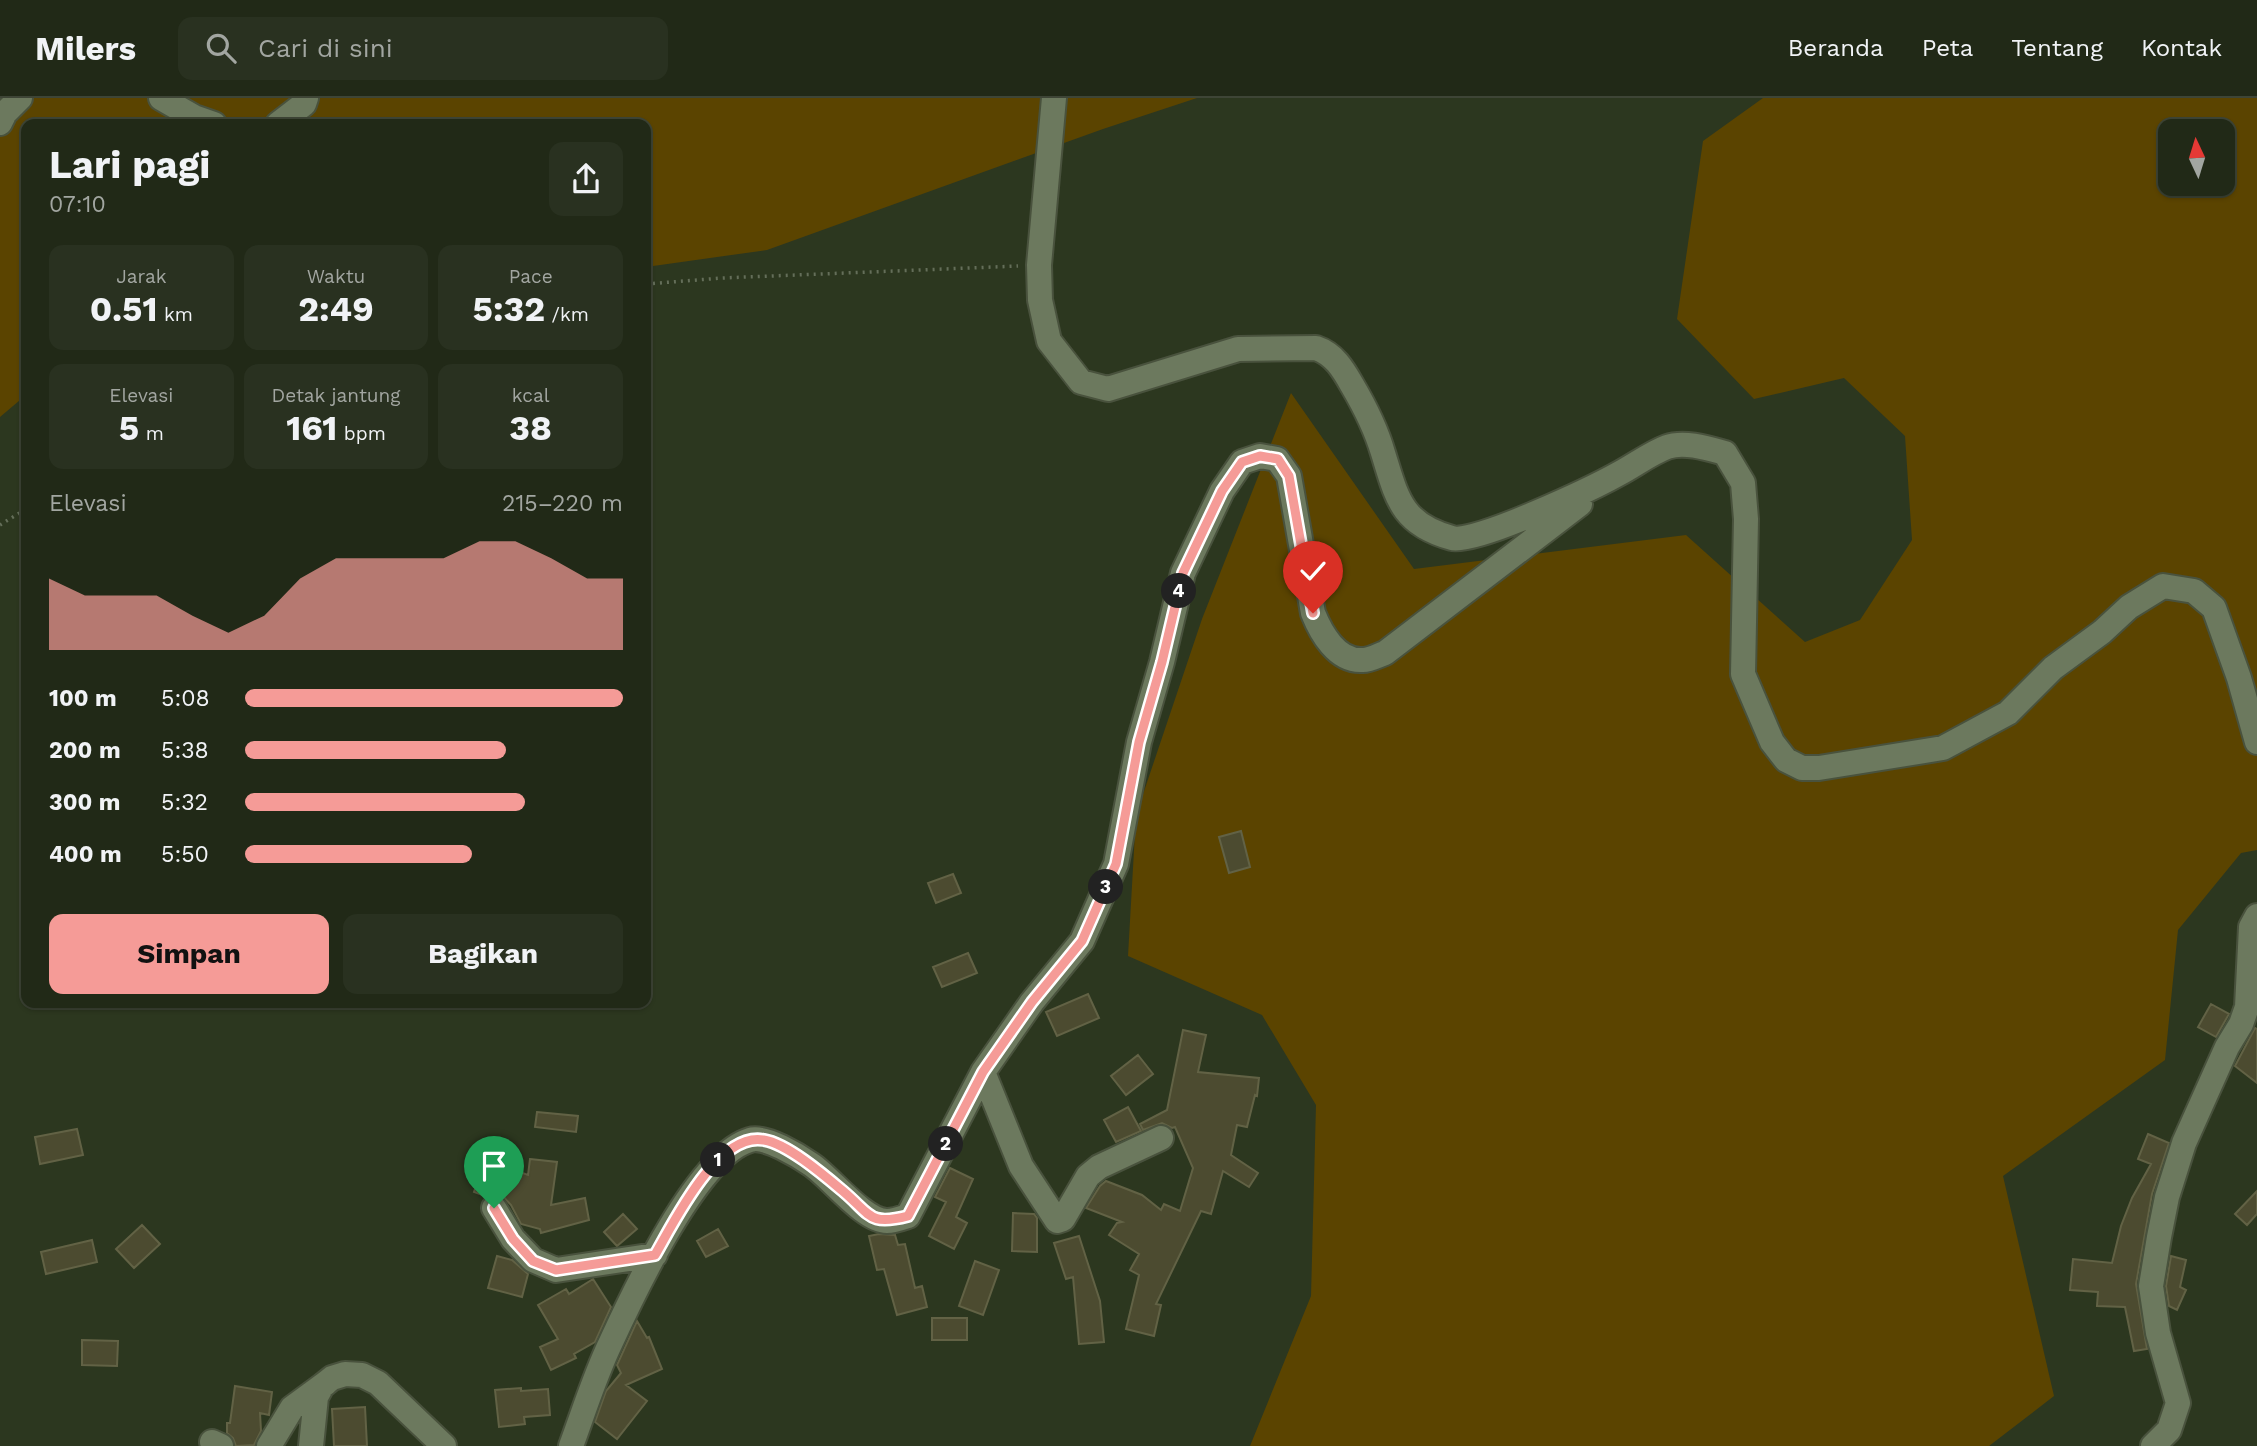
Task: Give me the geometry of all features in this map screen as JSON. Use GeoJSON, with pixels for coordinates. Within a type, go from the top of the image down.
{"type":"FeatureCollection","features":[{"type":"Feature","properties":{"kind":"street"},"geometry":{"type":"LineString","coordinates":[[0,123],[5,113],[20,98]]}},
{"type":"Feature","properties":{"kind":"street"},"geometry":{"type":"LineString","coordinates":[[161,98],[200,119]]}},
{"type":"Feature","properties":{"kind":"street"},"geometry":{"type":"LineString","coordinates":[[284,119],[304,104],[306,98]]}},
{"type":"Feature","properties":{"kind":"street"},"geometry":{"type":"LineString","coordinates":[[1054,98],[1039,265],[1040,300],[1049,341],[1081,382],[1108,389],[1238,349],[1316,348],[1326,352],[1343,369],[1372,422],[1390,482],[1400,503],[1412,519],[1455,540],[1510,523],[1558,503],[1619,474],[1668,446],[1699,446],[1725,453],[1743,483],[1746,519],[1743,674],[1772,742],[1786,760],[1802,768],[1819,768],[1943,748],[2008,713],[2053,668],[2102,632],[2129,607],[2163,586],[2194,591],[2214,608],[2239,678],[2257,742]]}},
{"type":"Feature","properties":{"kind":"street"},"geometry":{"type":"LineString","coordinates":[[571,1446],[610,1343],[655,1255],[692,1189],[723,1154],[751,1139],[766,1140],[812,1165],[866,1214],[887,1221],[908,1216],[983,1072],[1032,1002],[1082,941],[1116,864],[1139,742],[1162,662],[1183,573],[1222,491],[1242,462],[1260,456],[1278,459],[1289,476],[1313,613],[1321,633],[1341,654],[1363,661],[1385,653],[1619,474]]}},
{"type":"Feature","properties":{"kind":"street"},"geometry":{"type":"LineString","coordinates":[[2153,1446],[2169,1430],[2178,1403],[2158,1333],[2151,1286],[2159,1237],[2167,1197],[2184,1143],[2247,1007],[2251,927],[2257,916]]}},
{"type":"Feature","properties":{"kind":"street"},"geometry":{"type":"LineString","coordinates":[[983,1072],[1021,1166],[1057,1221],[1062,1219],[1088,1176],[1099,1167],[1161,1138]]}},
{"type":"Feature","properties":{"kind":"street"},"geometry":{"type":"LineString","coordinates":[[494,1208],[513,1239],[533,1261],[556,1270],[655,1255]]}},
{"type":"Feature","properties":{"kind":"street"},"geometry":{"type":"LineString","coordinates":[[269,1446],[292,1408],[332,1378],[345,1374],[362,1375],[378,1383],[444,1446]]}},
{"type":"Feature","properties":{"kind":"street"},"geometry":{"type":"LineString","coordinates":[[311,1446],[316,1397],[322,1386],[332,1378]]}},
{"type":"Feature","properties":{"kind":"path"},"geometry":{"type":"LineString","coordinates":[[651,284],[736,277],[1039,265]]}},
{"type":"Feature","properties":{"kind":"path"},"geometry":{"type":"LineString","coordinates":[[0,524],[21,512]]}},
{"type":"Feature","properties":{"kind":"shaded area"},"geometry":{"type":"Polygon","coordinates":[[[0,98],[1197,98],[1103,129],[767,250],[651,266],[651,119],[21,119],[21,399],[0,417],[0,98]]]}},
{"type":"Feature","properties":{"kind":"shaded area"},"geometry":{"type":"Polygon","coordinates":[[[1763,98],[2257,98],[2257,850],[2241,853],[2178,930],[2165,1060],[2003,1176],[2054,1396],[1989,1446],[1250,1446],[1311,1296],[1316,1105],[1262,1015],[1128,956],[1136,815],[1202,619],[1291,393],[1414,569],[1686,535],[1805,642],[1860,620],[1912,540],[1905,436],[1844,378],[1754,399],[1677,319],[1703,141],[1763,98]]]}},
{"type":"Feature","properties":{"kind":"building"},"geometry":{"type":"Polygon","coordinates":[[[1241,831],[1250,867],[1229,873],[1219,837],[1241,831]]]}},
{"type":"Feature","properties":{"kind":"building"},"geometry":{"type":"Polygon","coordinates":[[[953,874],[961,893],[936,903],[928,883],[953,874]]]}},
{"type":"Feature","properties":{"kind":"building"},"geometry":{"type":"Polygon","coordinates":[[[968,953],[977,973],[942,987],[933,967],[968,953]]]}},
{"type":"Feature","properties":{"kind":"building"},"geometry":{"type":"Polygon","coordinates":[[[1088,994],[1099,1018],[1057,1036],[1046,1012],[1088,994]]]}},
{"type":"Feature","properties":{"kind":"building"},"geometry":{"type":"Polygon","coordinates":[[[2211,1004],[2229,1014],[2216,1037],[2198,1027],[2211,1004]]]}},
{"type":"Feature","properties":{"kind":"building"},"geometry":{"type":"Polygon","coordinates":[[[2255,1028],[2257,1029],[2257,1083],[2235,1066],[2255,1028]]]}},
{"type":"Feature","properties":{"kind":"building"},"geometry":{"type":"Polygon","coordinates":[[[1183,1030],[1206,1035],[1198,1072],[1259,1078],[1257,1096],[1255,1095],[1247,1127],[1237,1125],[1231,1155],[1258,1173],[1249,1187],[1223,1171],[1211,1214],[1201,1211],[1156,1304],[1161,1305],[1154,1336],[1126,1329],[1139,1275],[1130,1270],[1139,1254],[1109,1235],[1117,1223],[1122,1222],[1086,1208],[1106,1181],[1142,1195],[1161,1210],[1164,1204],[1180,1211],[1193,1168],[1175,1127],[1162,1123],[1143,1130],[1140,1124],[1167,1110],[1183,1030]]]}},
{"type":"Feature","properties":{"kind":"building"},"geometry":{"type":"Polygon","coordinates":[[[1138,1055],[1153,1074],[1126,1095],[1111,1076],[1138,1055]]]}},
{"type":"Feature","properties":{"kind":"building"},"geometry":{"type":"Polygon","coordinates":[[[1128,1107],[1141,1131],[1116,1142],[1104,1120],[1128,1107]]]}},
{"type":"Feature","properties":{"kind":"building"},"geometry":{"type":"Polygon","coordinates":[[[537,1112],[578,1116],[576,1132],[535,1127],[537,1112]]]}},
{"type":"Feature","properties":{"kind":"building"},"geometry":{"type":"Polygon","coordinates":[[[77,1129],[83,1155],[40,1164],[35,1137],[77,1129]]]}},
{"type":"Feature","properties":{"kind":"building"},"geometry":{"type":"Polygon","coordinates":[[[2148,1134],[2169,1143],[2152,1194],[2136,1284],[2147,1349],[2134,1351],[2125,1307],[2097,1306],[2098,1292],[2070,1290],[2073,1259],[2112,1263],[2121,1226],[2132,1198],[2151,1164],[2138,1159],[2148,1134]]]}},
{"type":"Feature","properties":{"kind":"building"},"geometry":{"type":"Polygon","coordinates":[[[530,1159],[557,1162],[551,1205],[585,1198],[589,1220],[541,1233],[540,1229],[521,1224],[502,1195],[493,1193],[485,1196],[474,1192],[485,1160],[528,1175],[530,1159]]]}},
{"type":"Feature","properties":{"kind":"building"},"geometry":{"type":"Polygon","coordinates":[[[950,1168],[973,1179],[956,1217],[967,1223],[954,1249],[929,1236],[946,1202],[935,1197],[950,1168]]]}},
{"type":"Feature","properties":{"kind":"building"},"geometry":{"type":"Polygon","coordinates":[[[2257,1191],[2257,1214],[2247,1225],[2235,1214],[2257,1191]]]}},
{"type":"Feature","properties":{"kind":"building"},"geometry":{"type":"Polygon","coordinates":[[[1013,1213],[1034,1214],[1037,1218],[1037,1252],[1012,1251],[1013,1213]]]}},
{"type":"Feature","properties":{"kind":"building"},"geometry":{"type":"Polygon","coordinates":[[[623,1214],[637,1229],[617,1246],[604,1232],[623,1214]]]}},
{"type":"Feature","properties":{"kind":"building"},"geometry":{"type":"Polygon","coordinates":[[[142,1225],[160,1244],[134,1268],[116,1249],[142,1225]]]}},
{"type":"Feature","properties":{"kind":"building"},"geometry":{"type":"Polygon","coordinates":[[[718,1229],[728,1246],[706,1257],[697,1241],[718,1229]]]}},
{"type":"Feature","properties":{"kind":"building"},"geometry":{"type":"Polygon","coordinates":[[[895,1235],[898,1245],[905,1244],[915,1288],[922,1286],[927,1307],[897,1315],[884,1269],[877,1270],[869,1236],[895,1235]]]}},
{"type":"Feature","properties":{"kind":"building"},"geometry":{"type":"Polygon","coordinates":[[[1079,1236],[1100,1301],[1104,1342],[1079,1344],[1073,1277],[1066,1279],[1054,1243],[1079,1236]]]}},
{"type":"Feature","properties":{"kind":"building"},"geometry":{"type":"Polygon","coordinates":[[[92,1240],[97,1262],[46,1274],[41,1252],[92,1240]]]}},
{"type":"Feature","properties":{"kind":"building"},"geometry":{"type":"Polygon","coordinates":[[[497,1256],[512,1260],[528,1274],[522,1297],[488,1288],[497,1256]]]}},
{"type":"Feature","properties":{"kind":"building"},"geometry":{"type":"Polygon","coordinates":[[[2171,1256],[2186,1260],[2180,1287],[2186,1290],[2177,1310],[2169,1306],[2166,1286],[2171,1256]]]}},
{"type":"Feature","properties":{"kind":"building"},"geometry":{"type":"Polygon","coordinates":[[[975,1261],[999,1270],[983,1315],[959,1306],[975,1261]]]}},
{"type":"Feature","properties":{"kind":"building"},"geometry":{"type":"Polygon","coordinates":[[[593,1279],[611,1307],[595,1342],[574,1354],[576,1358],[551,1370],[540,1347],[558,1339],[538,1305],[566,1289],[569,1294],[593,1279]]]}},
{"type":"Feature","properties":{"kind":"building"},"geometry":{"type":"Polygon","coordinates":[[[932,1318],[967,1318],[967,1340],[932,1340],[932,1318]]]}},
{"type":"Feature","properties":{"kind":"building"},"geometry":{"type":"Polygon","coordinates":[[[637,1321],[647,1338],[649,1337],[662,1369],[626,1385],[647,1401],[617,1439],[595,1422],[606,1391],[621,1373],[617,1365],[637,1321]]]}},
{"type":"Feature","properties":{"kind":"building"},"geometry":{"type":"Polygon","coordinates":[[[82,1340],[118,1341],[117,1366],[82,1365],[82,1340]]]}},
{"type":"Feature","properties":{"kind":"building"},"geometry":{"type":"Polygon","coordinates":[[[235,1386],[272,1392],[269,1415],[260,1413],[261,1431],[254,1445],[236,1446],[227,1433],[235,1386]]]}},
{"type":"Feature","properties":{"kind":"building"},"geometry":{"type":"Polygon","coordinates":[[[521,1388],[521,1391],[548,1389],[550,1415],[524,1417],[525,1424],[499,1427],[495,1390],[521,1388]]]}},
{"type":"Feature","properties":{"kind":"building"},"geometry":{"type":"Polygon","coordinates":[[[365,1407],[367,1446],[334,1446],[332,1409],[365,1407]]]}},
{"type":"Feature","properties":{"kind":"route"},"geometry":{"type":"LineString","coordinates":[[494,1208],[513,1239],[533,1261],[556,1270],[655,1255],[692,1189],[723,1154],[751,1139],[766,1140],[812,1165],[866,1214],[887,1221],[908,1216],[983,1072],[1000,1045],[1082,941],[1116,864],[1139,742],[1162,662],[1183,573],[1222,491],[1242,462],[1260,456],[1278,459],[1289,476],[1313,613]]}}]}
